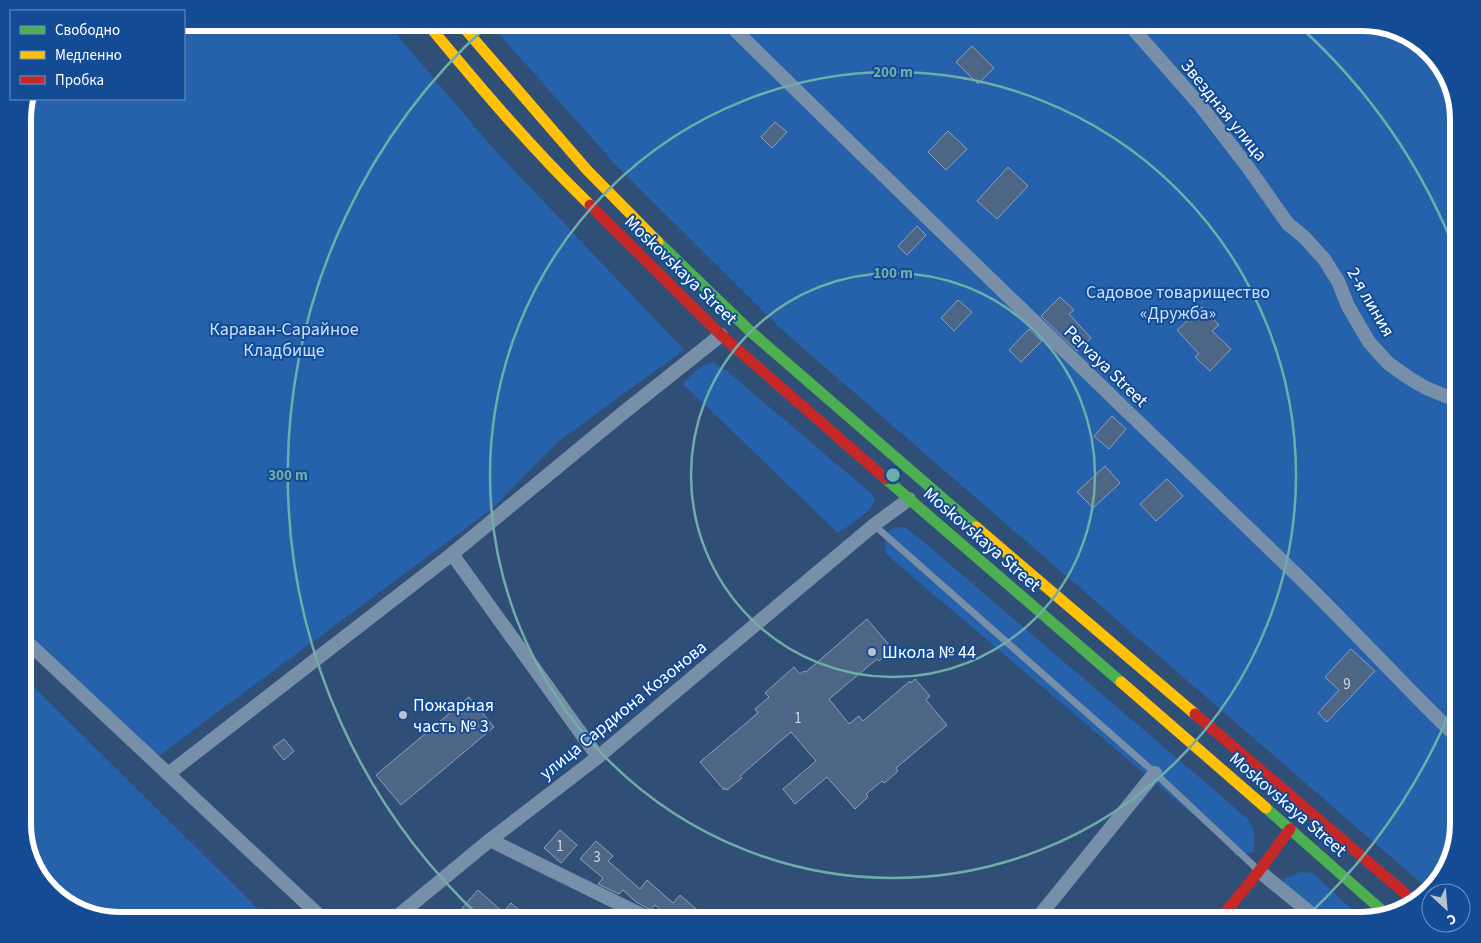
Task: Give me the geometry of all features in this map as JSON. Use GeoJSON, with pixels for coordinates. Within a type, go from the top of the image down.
{"type":"FeatureCollection","features":[{"type":"Feature","properties":{"kind":"main road","name":"Moskovskaya Street"},"geometry":{"type":"LineString","coordinates":[[433,31],[558,175],[721,335],[1381,910]]}},
{"type":"Feature","properties":{"kind":"main road","name":"Moskovskaya Street"},"geometry":{"type":"LineString","coordinates":[[467,31],[587,170],[636,221],[750,331],[1028,572],[1410,898]]}},
{"type":"Feature","properties":{"kind":"main road"},"geometry":{"type":"LineString","coordinates":[[1226,912],[1290,829]]}},
{"type":"Feature","properties":{"kind":"street","name":"Pervaya Street"},"geometry":{"type":"LineString","coordinates":[[735,31],[1298,577],[1450,730]]}},
{"type":"Feature","properties":{"kind":"street","name":"Звездная улица"},"geometry":{"type":"LineString","coordinates":[[1135,31],[1200,105],[1247,166],[1288,224]]}},
{"type":"Feature","properties":{"kind":"street","name":"2-я линия"},"geometry":{"type":"LineString","coordinates":[[1288,224],[1304,237],[1324,259],[1338,281],[1348,306],[1369,342],[1388,363],[1426,388],[1450,397]]}},
{"type":"Feature","properties":{"kind":"street"},"geometry":{"type":"LineString","coordinates":[[168,774],[452,554],[721,335]]}},
{"type":"Feature","properties":{"kind":"street","name":"улица Сардиона Козонова"},"geometry":{"type":"LineString","coordinates":[[403,912],[490,840],[598,757],[874,525],[909,499]]}},
{"type":"Feature","properties":{"kind":"street"},"geometry":{"type":"LineString","coordinates":[[452,554],[598,757]]}},
{"type":"Feature","properties":{"kind":"street"},"geometry":{"type":"LineString","coordinates":[[31,646],[315,912]]}},
{"type":"Feature","properties":{"kind":"street"},"geometry":{"type":"LineString","coordinates":[[1042,912],[1155,773]]}},
{"type":"Feature","properties":{"kind":"street"},"geometry":{"type":"LineString","coordinates":[[490,840],[636,912]]}},
{"type":"Feature","properties":{"kind":"street"},"geometry":{"type":"LineString","coordinates":[[1259,871],[1309,912]]}},
{"type":"Feature","properties":{"kind":"lane"},"geometry":{"type":"LineString","coordinates":[[874,525],[1155,773],[1259,871]]}},
{"type":"Feature","properties":{"kind":"green space","name":"Караван-Сарайное Кладбище"},"geometry":{"type":"Polygon","coordinates":[[[185,31],[394,31],[491,146],[684,350],[560,440],[493,508],[156,758],[31,641],[31,114],[34,100],[185,100],[185,31]]]}},
{"type":"Feature","properties":{"kind":"green space","name":"Садовое товарищество «Дружба»"},"geometry":{"type":"Polygon","coordinates":[[[496,31],[1362,31],[1384,34],[1401,40],[1420,53],[1435,70],[1443,86],[1447,97],[1450,119],[1450,829],[1441,863],[1428,882],[1421,883],[782,330],[615,164],[496,31]]]}},
{"type":"Feature","properties":{"kind":"green space"},"geometry":{"type":"Polygon","coordinates":[[[712,362],[727,371],[872,494],[875,500],[869,510],[838,533],[683,384],[700,368],[712,362]]]}},
{"type":"Feature","properties":{"kind":"green space"},"geometry":{"type":"Polygon","coordinates":[[[895,527],[905,527],[932,549],[1248,819],[1254,831],[1254,852],[1235,856],[1232,848],[893,560],[886,553],[884,534],[895,527]]]}},
{"type":"Feature","properties":{"kind":"green space"},"geometry":{"type":"Polygon","coordinates":[[[31,684],[261,912],[108,911],[80,903],[61,890],[43,868],[34,846],[31,829],[31,684]]]}},
{"type":"Feature","properties":{"kind":"green space"},"geometry":{"type":"Polygon","coordinates":[[[1300,872],[1313,873],[1354,912],[1310,912],[1284,887],[1284,879],[1300,872]]]}},
{"type":"Feature","properties":{"kind":"building"},"geometry":{"type":"Polygon","coordinates":[[[972,46],[994,68],[978,84],[956,62],[972,46]]]}},
{"type":"Feature","properties":{"kind":"building"},"geometry":{"type":"Polygon","coordinates":[[[775,122],[787,132],[772,148],[761,137],[775,122]]]}},
{"type":"Feature","properties":{"kind":"building"},"geometry":{"type":"Polygon","coordinates":[[[948,131],[967,149],[946,170],[928,152],[948,131]]]}},
{"type":"Feature","properties":{"kind":"building"},"geometry":{"type":"Polygon","coordinates":[[[1008,167],[1028,186],[997,219],[977,201],[1008,167]]]}},
{"type":"Feature","properties":{"kind":"building"},"geometry":{"type":"Polygon","coordinates":[[[917,226],[926,235],[907,255],[898,246],[917,226]]]}},
{"type":"Feature","properties":{"kind":"building"},"geometry":{"type":"Polygon","coordinates":[[[1060,297],[1074,310],[1069,314],[1091,338],[1077,351],[1041,316],[1060,297]]]}},
{"type":"Feature","properties":{"kind":"building"},"geometry":{"type":"Polygon","coordinates":[[[958,300],[972,312],[954,331],[941,318],[958,300]]]}},
{"type":"Feature","properties":{"kind":"building"},"geometry":{"type":"Polygon","coordinates":[[[1202,307],[1219,325],[1212,331],[1231,349],[1210,371],[1195,357],[1199,354],[1177,330],[1202,307]]]}},
{"type":"Feature","properties":{"kind":"building"},"geometry":{"type":"Polygon","coordinates":[[[1029,329],[1042,341],[1021,362],[1009,350],[1029,329]]]}},
{"type":"Feature","properties":{"kind":"building"},"geometry":{"type":"Polygon","coordinates":[[[1112,416],[1126,429],[1109,449],[1094,436],[1112,416]]]}},
{"type":"Feature","properties":{"kind":"building"},"geometry":{"type":"Polygon","coordinates":[[[1105,466],[1120,483],[1093,508],[1077,492],[1105,466]]]}},
{"type":"Feature","properties":{"kind":"building"},"geometry":{"type":"Polygon","coordinates":[[[1167,479],[1183,496],[1156,521],[1140,504],[1167,479]]]}},
{"type":"Feature","properties":{"kind":"building"},"geometry":{"type":"Polygon","coordinates":[[[867,619],[891,647],[889,648],[891,650],[879,661],[877,659],[829,699],[849,724],[859,716],[863,721],[910,681],[911,683],[915,679],[930,696],[926,700],[947,725],[896,768],[898,771],[889,779],[884,783],[882,781],[866,794],[868,796],[866,799],[855,809],[827,777],[795,804],[783,789],[816,761],[791,732],[740,776],[742,778],[727,790],[725,788],[724,790],[700,762],[758,713],[755,709],[769,697],[765,693],[794,667],[800,674],[804,671],[806,672],[867,619]]]}},
{"type":"Feature","properties":{"kind":"building"},"geometry":{"type":"Polygon","coordinates":[[[1351,649],[1375,671],[1327,722],[1318,713],[1339,690],[1325,677],[1351,649]]]}},
{"type":"Feature","properties":{"kind":"building"},"geometry":{"type":"Polygon","coordinates":[[[469,697],[494,727],[401,805],[376,775],[469,697]]]}},
{"type":"Feature","properties":{"kind":"building"},"geometry":{"type":"Polygon","coordinates":[[[284,739],[294,751],[284,760],[273,747],[284,739]]]}},
{"type":"Feature","properties":{"kind":"building"},"geometry":{"type":"Polygon","coordinates":[[[560,830],[577,845],[561,863],[544,848],[560,830]]]}},
{"type":"Feature","properties":{"kind":"building"},"geometry":{"type":"Polygon","coordinates":[[[596,841],[613,856],[608,861],[640,889],[647,880],[673,903],[680,895],[700,912],[663,912],[655,905],[651,910],[636,902],[623,890],[619,894],[598,884],[603,878],[580,859],[596,841]]]}},
{"type":"Feature","properties":{"kind":"building"},"geometry":{"type":"Polygon","coordinates":[[[478,890],[503,912],[467,912],[462,908],[478,890]]]}},
{"type":"Feature","properties":{"kind":"building"},"geometry":{"type":"Polygon","coordinates":[[[511,903],[522,912],[503,912],[511,903]]]}},
{"type":"Feature","properties":{"kind":"traffic: fast"},"geometry":{"type":"LineString","coordinates":[[658,242],[750,331],[976,527]]}},
{"type":"Feature","properties":{"kind":"traffic: fast"},"geometry":{"type":"LineString","coordinates":[[886,479],[1121,682]]}},
{"type":"Feature","properties":{"kind":"traffic: fast"},"geometry":{"type":"LineString","coordinates":[[1266,808],[1381,910]]}},
{"type":"Feature","properties":{"kind":"traffic: slow"},"geometry":{"type":"LineString","coordinates":[[433,31],[526,139],[590,205]]}},
{"type":"Feature","properties":{"kind":"traffic: slow"},"geometry":{"type":"LineString","coordinates":[[467,31],[587,170],[658,242]]}},
{"type":"Feature","properties":{"kind":"traffic: slow"},"geometry":{"type":"LineString","coordinates":[[976,527],[1195,714]]}},
{"type":"Feature","properties":{"kind":"traffic: slow"},"geometry":{"type":"LineString","coordinates":[[1121,682],[1266,808]]}},
{"type":"Feature","properties":{"kind":"traffic: jam"},"geometry":{"type":"LineString","coordinates":[[590,205],[721,335],[886,479]]}},
{"type":"Feature","properties":{"kind":"traffic: jam"},"geometry":{"type":"LineString","coordinates":[[1195,714],[1410,898]]}},
{"type":"Feature","properties":{"kind":"traffic: jam"},"geometry":{"type":"LineString","coordinates":[[1226,912],[1290,829]]}},
{"type":"Feature","properties":{"kind":"place","name":"Школа № 44"},"geometry":{"type":"Point","coordinates":[872,652]}},
{"type":"Feature","properties":{"kind":"place","name":"Пожарная часть № 3"},"geometry":{"type":"Point","coordinates":[403,715]}}]}
